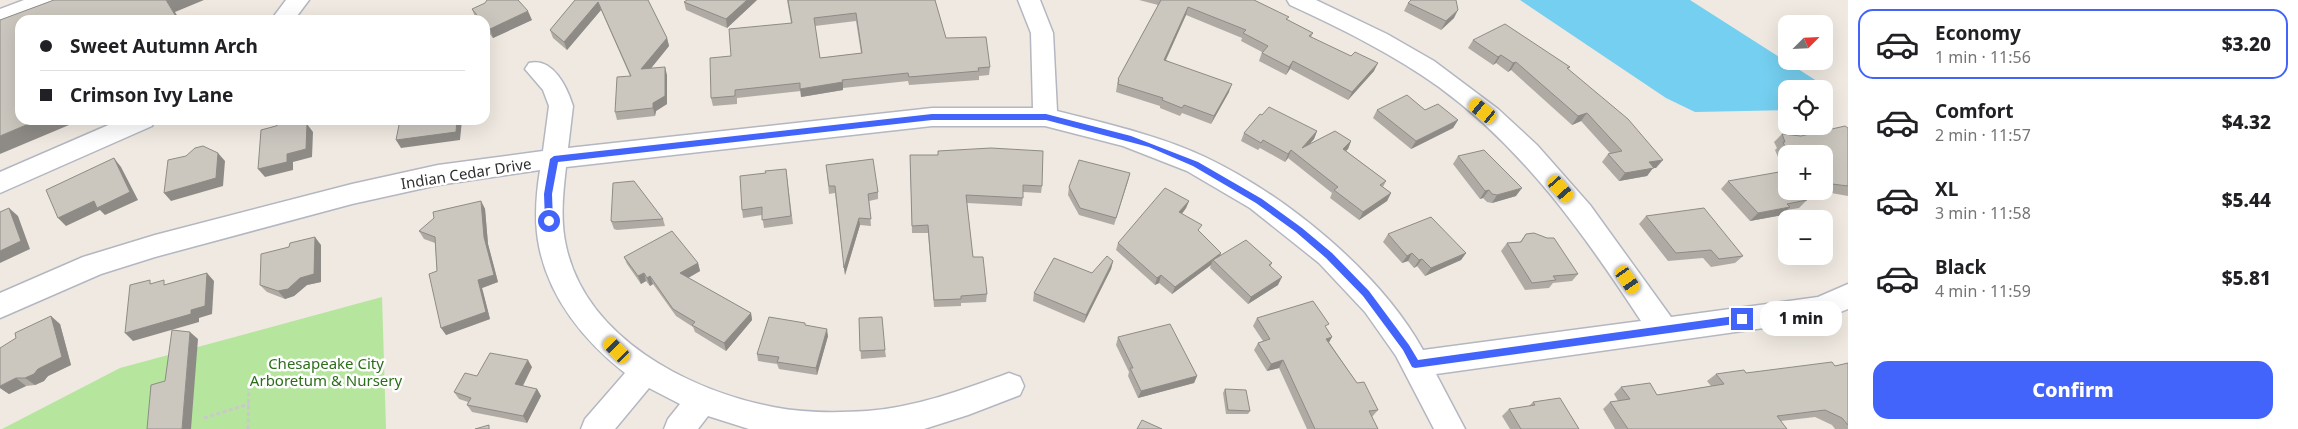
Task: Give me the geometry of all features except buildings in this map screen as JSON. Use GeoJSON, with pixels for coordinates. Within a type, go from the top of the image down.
{"type":"FeatureCollection","features":[{"type":"Feature","properties":{"kind":"street"},"geometry":{"type":"LineString","coordinates":[[0,17],[45,0]]}},
{"type":"Feature","properties":{"kind":"street"},"geometry":{"type":"LineString","coordinates":[[286,15],[298,0]]}},
{"type":"Feature","properties":{"kind":"street"},"geometry":{"type":"LineString","coordinates":[[1029,0],[1042,33],[1046,117]]}},
{"type":"Feature","properties":{"kind":"street"},"geometry":{"type":"LineString","coordinates":[[1298,0],[1387,44],[1426,67],[1490,117],[1551,176],[1582,213],[1664,330]]}},
{"type":"Feature","properties":{"kind":"street"},"geometry":{"type":"LineString","coordinates":[[537,69],[547,77],[558,92],[561,106],[548,194],[549,221],[558,266],[570,293],[594,326],[644,372],[717,407],[774,421],[835,426],[896,421],[955,408],[1009,386]]}},
{"type":"Feature","properties":{"kind":"street","name":"Indian Cedar Drive"},"geometry":{"type":"LineString","coordinates":[[0,306],[93,265],[232,225],[438,175],[554,159],[932,117],[1046,117],[1129,138],[1196,164],[1259,201],[1299,230],[1329,256],[1366,294],[1406,348],[1450,429]]}},
{"type":"Feature","properties":{"kind":"street"},"geometry":{"type":"LineString","coordinates":[[0,183],[132,125]]}},
{"type":"Feature","properties":{"kind":"street"},"geometry":{"type":"LineString","coordinates":[[1415,364],[1821,308],[1848,296]]}},
{"type":"Feature","properties":{"kind":"street"},"geometry":{"type":"LineString","coordinates":[[596,429],[644,372]]}},
{"type":"Feature","properties":{"kind":"street"},"geometry":{"type":"LineString","coordinates":[[680,429],[702,400]]}},
{"type":"Feature","properties":{"kind":"path"},"geometry":{"type":"LineString","coordinates":[[248,429],[249,388]]}},
{"type":"Feature","properties":{"kind":"path"},"geometry":{"type":"LineString","coordinates":[[204,418],[249,404]]}},
{"type":"Feature","properties":{"kind":"green space","name":"Chesapeake City Arboretum & Nursery"},"geometry":{"type":"Polygon","coordinates":[[[382,297],[386,429],[2,429],[120,368],[382,297]]]}},
{"type":"Feature","properties":{"kind":"water"},"geometry":{"type":"Polygon","coordinates":[[[1520,0],[1690,0],[1778,56],[1778,70],[1800,70],[1815,80],[1778,80],[1778,110],[1695,112],[1666,98],[1520,0]]]}},
{"type":"Feature","properties":{"kind":"route"},"geometry":{"type":"LineString","coordinates":[[549,221],[548,194],[554,159],[932,117],[1046,117],[1129,138],[1152,146],[1196,164],[1259,201],[1299,230],[1329,256],[1366,294],[1406,348],[1415,364],[1742,319]]}}]}
